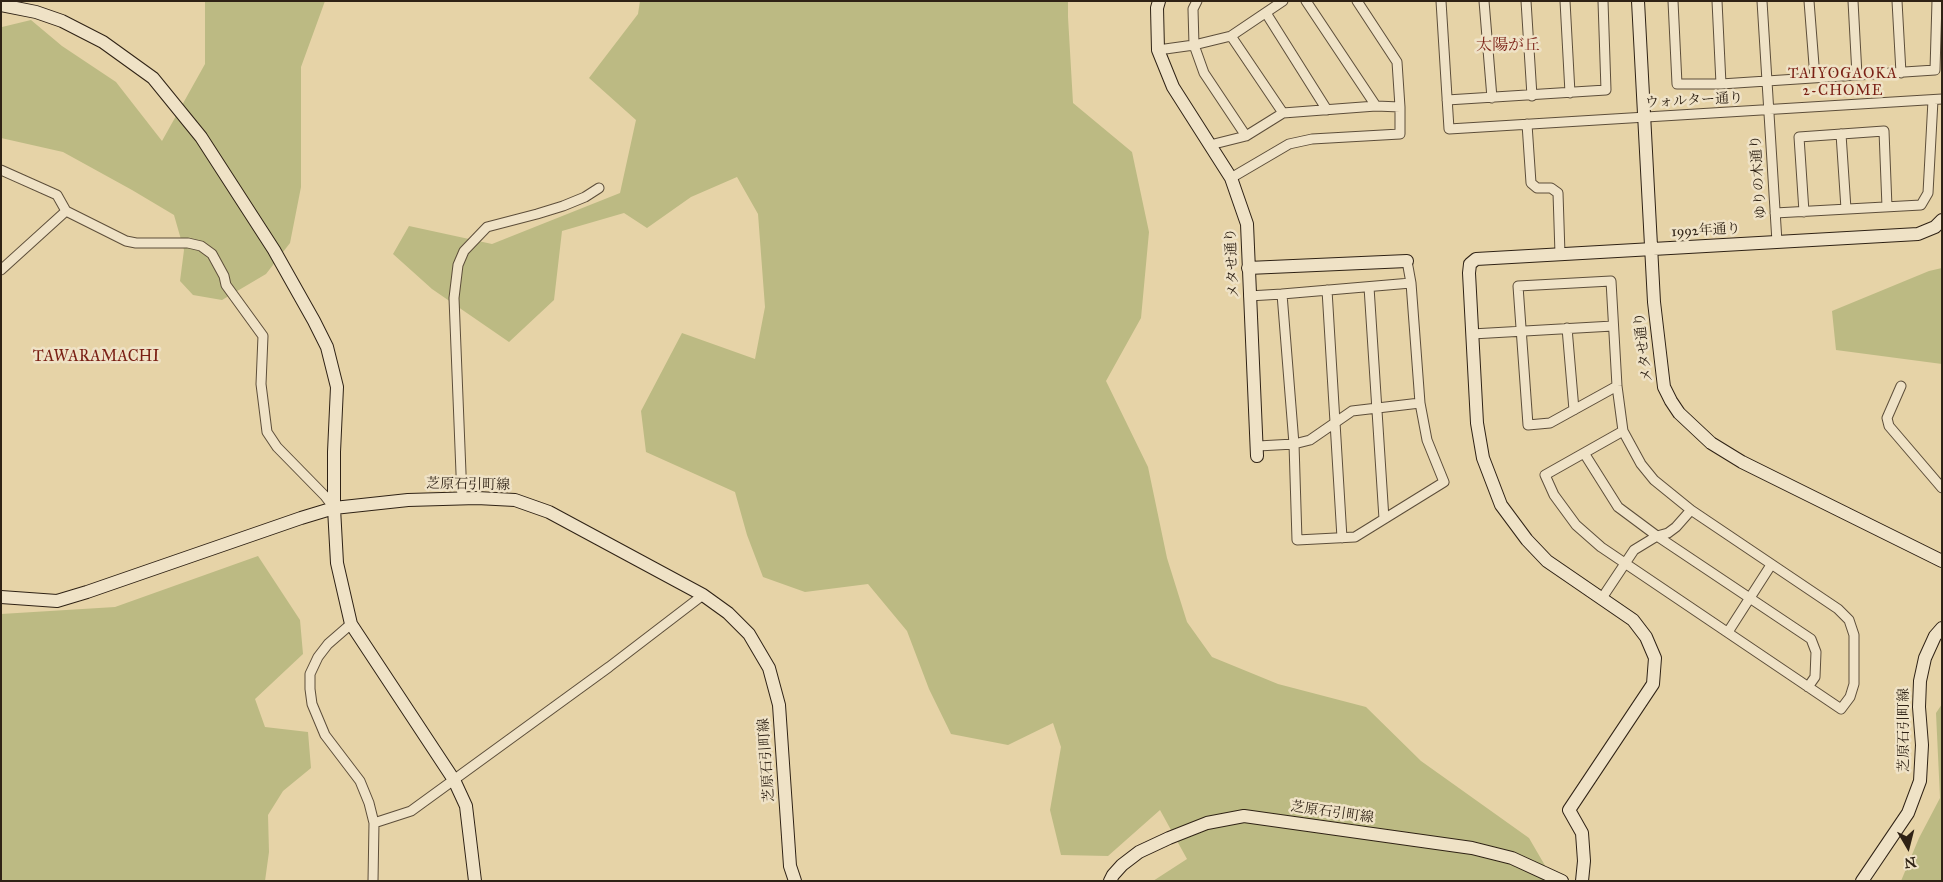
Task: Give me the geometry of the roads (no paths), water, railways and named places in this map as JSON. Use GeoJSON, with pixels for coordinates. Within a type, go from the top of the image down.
{"type":"FeatureCollection","features":[{"type":"Feature","properties":{"kind":"street","name":"メタせ通り"},"geometry":{"type":"LineString","coordinates":[[1159,1],[1157,8],[1158,50],[1173,88],[1231,178],[1247,224],[1257,451]]}},
{"type":"Feature","properties":{"kind":"street"},"geometry":{"type":"LineString","coordinates":[[1197,1],[1193,9],[1194,46],[1204,73],[1246,136]]}},
{"type":"Feature","properties":{"kind":"street"},"geometry":{"type":"LineString","coordinates":[[1158,50],[1194,46],[1231,36],[1283,1]]}},
{"type":"Feature","properties":{"kind":"street"},"geometry":{"type":"LineString","coordinates":[[1306,1],[1376,106]]}},
{"type":"Feature","properties":{"kind":"street"},"geometry":{"type":"LineString","coordinates":[[1231,178],[1288,144],[1312,139],[1400,134],[1397,62],[1357,1]]}},
{"type":"Feature","properties":{"kind":"street"},"geometry":{"type":"LineString","coordinates":[[1441,1],[1447,100],[1606,90],[1603,1]]}},
{"type":"Feature","properties":{"kind":"street"},"geometry":{"type":"LineString","coordinates":[[1484,1],[1492,98]]}},
{"type":"Feature","properties":{"kind":"street"},"geometry":{"type":"LineString","coordinates":[[1526,1],[1532,96]]}},
{"type":"Feature","properties":{"kind":"street"},"geometry":{"type":"LineString","coordinates":[[1565,1],[1570,93]]}},
{"type":"Feature","properties":{"kind":"street","name":"メタせ通り"},"geometry":{"type":"LineString","coordinates":[[1638,1],[1654,302],[1664,387],[1679,413],[1711,443],[1742,462],[1942,561]]}},
{"type":"Feature","properties":{"kind":"street"},"geometry":{"type":"LineString","coordinates":[[1673,1],[1677,84],[1721,84],[1935,70],[1936,1]]}},
{"type":"Feature","properties":{"kind":"street"},"geometry":{"type":"LineString","coordinates":[[1717,1],[1721,84]]}},
{"type":"Feature","properties":{"kind":"street","name":"ゆりの木通り"},"geometry":{"type":"LineString","coordinates":[[1762,1],[1777,242]]}},
{"type":"Feature","properties":{"kind":"street"},"geometry":{"type":"LineString","coordinates":[[1809,1],[1814,78]]}},
{"type":"Feature","properties":{"kind":"street"},"geometry":{"type":"LineString","coordinates":[[1853,1],[1857,75]]}},
{"type":"Feature","properties":{"kind":"street"},"geometry":{"type":"LineString","coordinates":[[1897,1],[1902,73]]}},
{"type":"Feature","properties":{"kind":"street"},"geometry":{"type":"LineString","coordinates":[[1,5],[36,12],[62,21],[103,42],[153,78],[201,137],[274,250],[327,347],[337,387],[334,508],[338,563],[351,624],[454,780],[466,806],[475,881]]}},
{"type":"Feature","properties":{"kind":"street"},"geometry":{"type":"LineString","coordinates":[[1266,13],[1327,110]]}},
{"type":"Feature","properties":{"kind":"street"},"geometry":{"type":"LineString","coordinates":[[1231,36],[1282,113]]}},
{"type":"Feature","properties":{"kind":"street","name":"ウォルター通り"},"geometry":{"type":"LineString","coordinates":[[1447,100],[1449,129],[1938,100]]}},
{"type":"Feature","properties":{"kind":"street"},"geometry":{"type":"LineString","coordinates":[[1775,213],[1921,205],[1928,193],[1938,100]]}},
{"type":"Feature","properties":{"kind":"street"},"geometry":{"type":"LineString","coordinates":[[1210,145],[1246,136],[1282,113],[1376,106],[1400,107]]}},
{"type":"Feature","properties":{"kind":"street"},"geometry":{"type":"LineString","coordinates":[[1527,124],[1531,183],[1537,188],[1551,188],[1558,193],[1560,254]]}},
{"type":"Feature","properties":{"kind":"street"},"geometry":{"type":"LineString","coordinates":[[1804,212],[1799,136],[1884,131],[1887,206]]}},
{"type":"Feature","properties":{"kind":"street"},"geometry":{"type":"LineString","coordinates":[[1841,134],[1846,209]]}},
{"type":"Feature","properties":{"kind":"street"},"geometry":{"type":"LineString","coordinates":[[1,170],[57,195],[66,211],[126,241],[136,243],[188,243],[201,246],[212,254],[224,276],[226,285],[263,336],[261,384],[267,432],[277,447],[325,496],[334,508]]}},
{"type":"Feature","properties":{"kind":"street"},"geometry":{"type":"LineString","coordinates":[[462,498],[454,298],[458,265],[464,251],[487,227],[562,206],[585,197],[599,188]]}},
{"type":"Feature","properties":{"kind":"street"},"geometry":{"type":"LineString","coordinates":[[1,270],[66,211]]}},
{"type":"Feature","properties":{"kind":"street","name":"1992年通り"},"geometry":{"type":"LineString","coordinates":[[1472,334],[1469,273],[1470,264],[1476,259],[1918,234],[1935,227],[1942,220]]}},
{"type":"Feature","properties":{"kind":"street"},"geometry":{"type":"LineString","coordinates":[[1248,268],[1407,260],[1411,283],[1420,403],[1427,440],[1444,482],[1355,537],[1297,540],[1294,444],[1282,294]]}},
{"type":"Feature","properties":{"kind":"street"},"geometry":{"type":"LineString","coordinates":[[1617,386],[1550,423],[1528,425],[1518,286],[1610,281],[1617,386],[1623,431],[1641,464],[1654,480],[1691,510],[1838,610],[1849,620],[1854,634],[1854,684],[1850,697],[1841,709],[1626,562],[1601,547],[1576,525],[1554,495],[1545,474],[1623,431]]}},
{"type":"Feature","properties":{"kind":"street"},"geometry":{"type":"LineString","coordinates":[[1249,296],[1411,283]]}},
{"type":"Feature","properties":{"kind":"street"},"geometry":{"type":"LineString","coordinates":[[1369,287],[1384,519]]}},
{"type":"Feature","properties":{"kind":"street"},"geometry":{"type":"LineString","coordinates":[[1327,290],[1342,538]]}},
{"type":"Feature","properties":{"kind":"street"},"geometry":{"type":"LineString","coordinates":[[1582,881],[1584,861],[1582,833],[1569,810],[1653,684],[1655,658],[1646,637],[1633,620],[1546,561],[1527,540],[1501,505],[1481,450],[1477,423],[1472,334],[1614,326]]}},
{"type":"Feature","properties":{"kind":"street"},"geometry":{"type":"LineString","coordinates":[[1567,328],[1574,410]]}},
{"type":"Feature","properties":{"kind":"street"},"geometry":{"type":"LineString","coordinates":[[1901,386],[1887,418],[1888,426],[1942,488]]}},
{"type":"Feature","properties":{"kind":"street"},"geometry":{"type":"LineString","coordinates":[[1257,451],[1310,440],[1352,411],[1420,403]]}},
{"type":"Feature","properties":{"kind":"street"},"geometry":{"type":"LineString","coordinates":[[1584,453],[1618,507],[1657,536],[1811,639],[1816,652],[1815,676],[1808,687]]}},
{"type":"Feature","properties":{"kind":"street","name":"芝原石引町線"},"geometry":{"type":"LineString","coordinates":[[1,597],[57,601],[334,508],[408,500],[462,498],[515,500],[549,512],[703,595],[728,613],[749,634],[769,668],[779,705],[790,866],[795,881]]}},
{"type":"Feature","properties":{"kind":"street"},"geometry":{"type":"LineString","coordinates":[[1602,598],[1634,550],[1657,536],[1668,533],[1691,510]]}},
{"type":"Feature","properties":{"kind":"street"},"geometry":{"type":"LineString","coordinates":[[1728,632],[1771,565]]}},
{"type":"Feature","properties":{"kind":"street"},"geometry":{"type":"LineString","coordinates":[[374,824],[411,811],[609,667],[703,595]]}},
{"type":"Feature","properties":{"kind":"street"},"geometry":{"type":"LineString","coordinates":[[351,624],[328,644],[318,657],[310,674],[310,689],[312,704],[325,735],[360,781],[374,824],[373,881]]}},
{"type":"Feature","properties":{"kind":"street","name":"芝原石引町線"},"geometry":{"type":"LineString","coordinates":[[1862,881],[1908,813],[1920,781],[1922,745],[1919,707],[1920,681],[1925,658],[1935,636],[1942,628]]}},
{"type":"Feature","properties":{"kind":"street","name":"芝原石引町線"},"geometry":{"type":"LineString","coordinates":[[1110,881],[1113,875],[1139,852],[1207,822],[1244,816],[1472,848],[1512,858],[1562,881]]}},
{"type":"Feature","properties":{"kind":"district","name":"太陽が丘"},"geometry":{"type":"Point","coordinates":[1508,46]}},
{"type":"Feature","properties":{"kind":"district","name":"TAIYOGAOKA 2-CHOME"},"geometry":{"type":"Point","coordinates":[1843,82]}},
{"type":"Feature","properties":{"kind":"district","name":"TAWARAMACHI"},"geometry":{"type":"Point","coordinates":[96,357]}}]}
